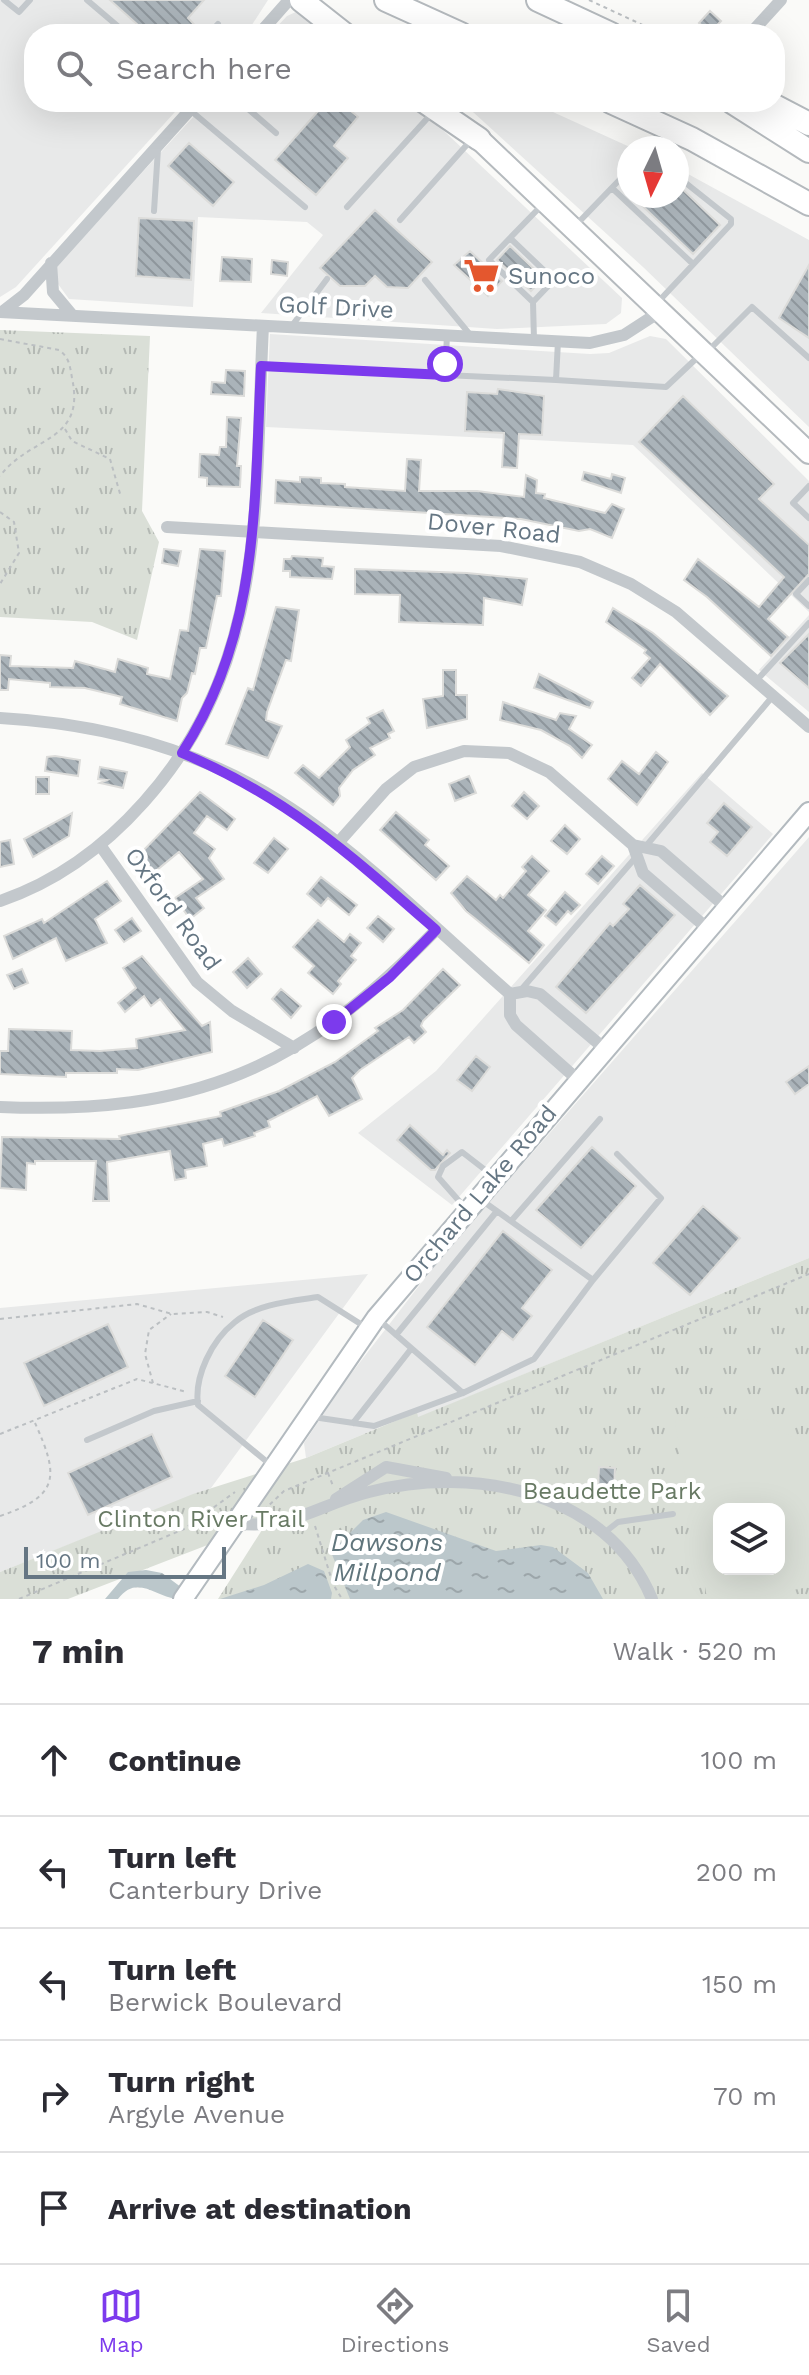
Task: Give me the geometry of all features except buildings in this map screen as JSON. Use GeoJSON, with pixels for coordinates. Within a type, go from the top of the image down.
{"type":"FeatureCollection","features":[{"type":"Feature","properties":{"kind":"highway"},"geometry":{"type":"LineString","coordinates":[[301,0],[331,24]]}},
{"type":"Feature","properties":{"kind":"highway"},"geometry":{"type":"LineString","coordinates":[[386,0],[436,24]]}},
{"type":"Feature","properties":{"kind":"highway"},"geometry":{"type":"LineString","coordinates":[[538,0],[590,24]]}},
{"type":"Feature","properties":{"kind":"highway"},"geometry":{"type":"LineString","coordinates":[[785,111],[809,124]]}},
{"type":"Feature","properties":{"kind":"highway"},"geometry":{"type":"LineString","coordinates":[[445,112],[477,138]]}},
{"type":"Feature","properties":{"kind":"highway"},"geometry":{"type":"LineString","coordinates":[[633,112],[704,145],[809,204]]}},
{"type":"Feature","properties":{"kind":"highway"},"geometry":{"type":"LineString","coordinates":[[748,112],[809,151]]}},
{"type":"Feature","properties":{"kind":"main road"},"geometry":{"type":"LineString","coordinates":[[477,138],[809,453]]}},
{"type":"Feature","properties":{"kind":"main road","name":"Orchard Lake Road"},"geometry":{"type":"LineString","coordinates":[[185,1596],[306,1415],[372,1323],[577,1079],[809,812]]}},
{"type":"Feature","properties":{"kind":"street"},"geometry":{"type":"LineString","coordinates":[[268,24],[289,0]]}},
{"type":"Feature","properties":{"kind":"street"},"geometry":{"type":"LineString","coordinates":[[759,24],[781,0]]}},
{"type":"Feature","properties":{"kind":"street"},"geometry":{"type":"LineString","coordinates":[[1,312],[24,295],[188,112]]}},
{"type":"Feature","properties":{"kind":"street"},"geometry":{"type":"LineString","coordinates":[[51,263],[53,292],[73,316]]}},
{"type":"Feature","properties":{"kind":"street","name":"Golf Drive"},"geometry":{"type":"LineString","coordinates":[[1,312],[558,341],[608,340],[637,328],[658,308]]}},
{"type":"Feature","properties":{"kind":"street"},"geometry":{"type":"LineString","coordinates":[[0,901],[47,881],[100,845],[153,792],[205,716],[231,654],[246,592],[263,326]]}},
{"type":"Feature","properties":{"kind":"street","name":"Dover Road"},"geometry":{"type":"LineString","coordinates":[[167,527],[501,546],[563,557],[598,568],[647,592],[676,612],[809,727]]}},
{"type":"Feature","properties":{"kind":"street"},"geometry":{"type":"LineString","coordinates":[[0,718],[101,730],[182,753],[268,795],[337,844],[514,993],[540,994],[605,1049]]}},
{"type":"Feature","properties":{"kind":"street"},"geometry":{"type":"LineString","coordinates":[[337,844],[386,789],[414,767],[451,753],[486,750],[516,755],[549,772],[638,849],[661,851],[727,908]]}},
{"type":"Feature","properties":{"kind":"street","name":"Oxford Road"},"geometry":{"type":"LineString","coordinates":[[100,845],[197,982],[232,1011],[294,1048]]}},
{"type":"Feature","properties":{"kind":"street"},"geometry":{"type":"LineString","coordinates":[[638,849],[643,873],[708,929]]}},
{"type":"Feature","properties":{"kind":"street"},"geometry":{"type":"LineString","coordinates":[[0,1107],[87,1108],[156,1099],[218,1082],[294,1048],[372,993],[436,930]]}},
{"type":"Feature","properties":{"kind":"street"},"geometry":{"type":"LineString","coordinates":[[514,993],[510,1015],[516,1025],[577,1079]]}},
{"type":"Feature","properties":{"kind":"street"},"geometry":{"type":"LineString","coordinates":[[328,1506],[347,1488],[386,1467],[465,1482],[496,1484],[542,1497],[572,1511],[604,1533],[629,1559],[652,1599]]}},
{"type":"Feature","properties":{"kind":"street"},"geometry":{"type":"LineString","coordinates":[[234,1523],[267,1527],[385,1488],[465,1482]]}},
{"type":"Feature","properties":{"kind":"lane"},"geometry":{"type":"LineString","coordinates":[[4,0],[19,12],[30,0]]}},
{"type":"Feature","properties":{"kind":"lane"},"geometry":{"type":"LineString","coordinates":[[87,0],[115,24]]}},
{"type":"Feature","properties":{"kind":"lane"},"geometry":{"type":"LineString","coordinates":[[201,112],[305,207]]}},
{"type":"Feature","properties":{"kind":"lane"},"geometry":{"type":"LineString","coordinates":[[252,112],[276,133]]}},
{"type":"Feature","properties":{"kind":"lane"},"geometry":{"type":"LineString","coordinates":[[347,207],[431,112]]}},
{"type":"Feature","properties":{"kind":"lane"},"geometry":{"type":"LineString","coordinates":[[400,220],[477,138]]}},
{"type":"Feature","properties":{"kind":"lane"},"geometry":{"type":"LineString","coordinates":[[154,211],[158,145]]}},
{"type":"Feature","properties":{"kind":"lane"},"geometry":{"type":"LineString","coordinates":[[574,228],[617,183]]}},
{"type":"Feature","properties":{"kind":"lane"},"geometry":{"type":"LineString","coordinates":[[658,308],[693,264],[731,224],[731,219],[689,186]]}},
{"type":"Feature","properties":{"kind":"lane"},"geometry":{"type":"LineString","coordinates":[[612,188],[693,264]]}},
{"type":"Feature","properties":{"kind":"lane"},"geometry":{"type":"LineString","coordinates":[[534,340],[533,302],[489,260],[545,201]]}},
{"type":"Feature","properties":{"kind":"lane"},"geometry":{"type":"LineString","coordinates":[[510,238],[554,280],[533,302]]}},
{"type":"Feature","properties":{"kind":"lane"},"geometry":{"type":"LineString","coordinates":[[291,327],[327,279]]}},
{"type":"Feature","properties":{"kind":"lane"},"geometry":{"type":"LineString","coordinates":[[425,280],[472,337]]}},
{"type":"Feature","properties":{"kind":"lane"},"geometry":{"type":"LineString","coordinates":[[261,366],[666,387],[752,307],[809,358]]}},
{"type":"Feature","properties":{"kind":"lane"},"geometry":{"type":"LineString","coordinates":[[445,375],[447,335]]}},
{"type":"Feature","properties":{"kind":"lane"},"geometry":{"type":"LineString","coordinates":[[556,380],[558,341]]}},
{"type":"Feature","properties":{"kind":"lane"},"geometry":{"type":"LineString","coordinates":[[809,486],[793,503],[809,518]]}},
{"type":"Feature","properties":{"kind":"lane"},"geometry":{"type":"LineString","coordinates":[[809,580],[796,594],[809,606]]}},
{"type":"Feature","properties":{"kind":"lane"},"geometry":{"type":"LineString","coordinates":[[756,681],[809,623]]}},
{"type":"Feature","properties":{"kind":"lane"},"geometry":{"type":"LineString","coordinates":[[514,993],[773,696]]}},
{"type":"Feature","properties":{"kind":"lane"},"geometry":{"type":"LineString","coordinates":[[512,1220],[600,1119]]}},
{"type":"Feature","properties":{"kind":"lane"},"geometry":{"type":"LineString","coordinates":[[494,1177],[462,1152],[443,1166],[438,1177],[442,1185],[472,1204],[497,1211],[512,1220],[593,1280]]}},
{"type":"Feature","properties":{"kind":"lane"},"geometry":{"type":"LineString","coordinates":[[306,1415],[374,1426],[463,1393],[534,1359],[593,1280],[661,1198],[617,1154]]}},
{"type":"Feature","properties":{"kind":"lane"},"geometry":{"type":"LineString","coordinates":[[396,1335],[497,1211]]}},
{"type":"Feature","properties":{"kind":"lane"},"geometry":{"type":"LineString","coordinates":[[272,1466],[215,1422],[197,1397],[202,1366],[235,1321],[274,1305],[318,1297],[396,1335],[463,1393]]}},
{"type":"Feature","properties":{"kind":"lane"},"geometry":{"type":"LineString","coordinates":[[353,1423],[411,1349]]}},
{"type":"Feature","properties":{"kind":"lane"},"geometry":{"type":"LineString","coordinates":[[87,1440],[154,1411],[197,1397]]}},
{"type":"Feature","properties":{"kind":"lane"},"geometry":{"type":"LineString","coordinates":[[604,1533],[618,1522],[673,1514]]}},
{"type":"Feature","properties":{"kind":"path"},"geometry":{"type":"LineString","coordinates":[[589,0],[641,24]]}},
{"type":"Feature","properties":{"kind":"path"},"geometry":{"type":"LineString","coordinates":[[0,339],[59,350],[65,354],[75,389],[74,412],[64,428],[30,448],[0,476]]}},
{"type":"Feature","properties":{"kind":"path"},"geometry":{"type":"LineString","coordinates":[[64,428],[72,441],[110,459],[121,497]]}},
{"type":"Feature","properties":{"kind":"path"},"geometry":{"type":"LineString","coordinates":[[0,512],[14,522],[19,553],[0,584]]}},
{"type":"Feature","properties":{"kind":"path"},"geometry":{"type":"LineString","coordinates":[[265,1510],[274,1497],[311,1480],[809,1274]]}},
{"type":"Feature","properties":{"kind":"path"},"geometry":{"type":"LineString","coordinates":[[0,1319],[137,1304],[172,1314],[207,1312],[235,1321]]}},
{"type":"Feature","properties":{"kind":"path"},"geometry":{"type":"LineString","coordinates":[[153,1383],[145,1354],[149,1330],[172,1314]]}},
{"type":"Feature","properties":{"kind":"path"},"geometry":{"type":"LineString","coordinates":[[0,1434],[137,1379],[197,1397]]}},
{"type":"Feature","properties":{"kind":"path"},"geometry":{"type":"LineString","coordinates":[[0,1516],[43,1496],[50,1486],[52,1470],[35,1421]]}},
{"type":"Feature","properties":{"kind":"path"},"geometry":{"type":"LineString","coordinates":[[308,1474],[311,1480]]}},
{"type":"Feature","properties":{"kind":"path"},"geometry":{"type":"LineString","coordinates":[[19,1599],[184,1529],[236,1492]]}},
{"type":"Feature","properties":{"kind":"path"},"geometry":{"type":"LineString","coordinates":[[310,1513],[333,1584],[342,1599]]}},
{"type":"Feature","properties":{"kind":"shaded area"},"geometry":{"type":"Polygon","coordinates":[[[0,0],[268,0],[252,24],[24,24],[24,112],[175,112],[16,287],[0,297],[0,0]]]}},
{"type":"Feature","properties":{"kind":"shaded area"},"geometry":{"type":"Polygon","coordinates":[[[298,11],[318,24],[279,24],[298,11]]]}},
{"type":"Feature","properties":{"kind":"shaded area"},"geometry":{"type":"Polygon","coordinates":[[[198,112],[424,112],[622,298],[621,313],[606,324],[497,329],[261,313],[323,235],[307,222],[198,217],[193,307],[69,299],[58,284],[56,266],[198,112]]]}},
{"type":"Feature","properties":{"kind":"shaded area"},"geometry":{"type":"Polygon","coordinates":[[[473,112],[553,112],[617,141],[617,208],[689,208],[689,175],[809,240],[809,427],[643,267],[473,112]]]}},
{"type":"Feature","properties":{"kind":"shaded area"},"geometry":{"type":"Polygon","coordinates":[[[270,334],[590,354],[609,353],[650,336],[666,339],[809,481],[809,612],[633,445],[266,427],[270,334]]]}},
{"type":"Feature","properties":{"kind":"shaded area"},"geometry":{"type":"Polygon","coordinates":[[[809,615],[809,712],[759,670],[809,615]]]}},
{"type":"Feature","properties":{"kind":"shaded area"},"geometry":{"type":"Polygon","coordinates":[[[702,773],[773,834],[452,1205],[358,1133],[436,1071],[702,773]]]}},
{"type":"Feature","properties":{"kind":"shaded area"},"geometry":{"type":"Polygon","coordinates":[[[809,837],[809,1258],[417,1418],[417,1412],[306,1458],[304,1443],[347,1379],[442,1256],[809,837]]]}},
{"type":"Feature","properties":{"kind":"shaded area"},"geometry":{"type":"Polygon","coordinates":[[[368,1274],[211,1488],[0,1572],[0,1308],[368,1274]]]}},
{"type":"Feature","properties":{"kind":"green space"},"geometry":{"type":"Polygon","coordinates":[[[0,330],[150,336],[142,511],[159,542],[137,640],[92,622],[0,617],[0,330]]]}},
{"type":"Feature","properties":{"kind":"green space","name":"Beaudette Park"},"geometry":{"type":"Polygon","coordinates":[[[809,1258],[809,1599],[218,1599],[267,1522],[68,1599],[0,1599],[0,1572],[193,1494],[306,1458],[417,1412],[418,1417],[809,1258]]]}},
{"type":"Feature","properties":{"kind":"green space"},"geometry":{"type":"Polygon","coordinates":[[[714,1417],[754,1420],[809,1444],[809,1587],[744,1599],[707,1598],[675,1421],[714,1417]]]}},
{"type":"Feature","properties":{"kind":"water","name":"Dawsons Millpond"},"geometry":{"type":"Polygon","coordinates":[[[386,1512],[496,1551],[541,1545],[553,1547],[588,1573],[603,1599],[350,1599],[331,1552],[363,1520],[386,1512]]]}},
{"type":"Feature","properties":{"kind":"water"},"geometry":{"type":"Polygon","coordinates":[[[308,1564],[324,1571],[332,1593],[331,1599],[220,1599],[264,1585],[308,1564]]]}},
{"type":"Feature","properties":{"kind":"water"},"geometry":{"type":"Polygon","coordinates":[[[146,1570],[162,1573],[197,1599],[177,1599],[139,1587],[125,1592],[118,1599],[105,1599],[128,1572],[146,1570]]]}},
{"type":"Feature","properties":{"kind":"place","name":"Sunoco"},"geometry":{"type":"Point","coordinates":[482,276]}},
{"type":"Feature","properties":{"kind":"route"},"geometry":{"type":"LineString","coordinates":[[334,1022],[390,977],[436,930],[301,816],[247,783],[182,753],[216,694],[242,612],[249,571],[261,366],[445,375],[445,364]]}},
{"type":"Feature","properties":{"kind":"park label","name":"Clinton River Trail"},"geometry":{"type":"Point","coordinates":[201,1519]}}]}
